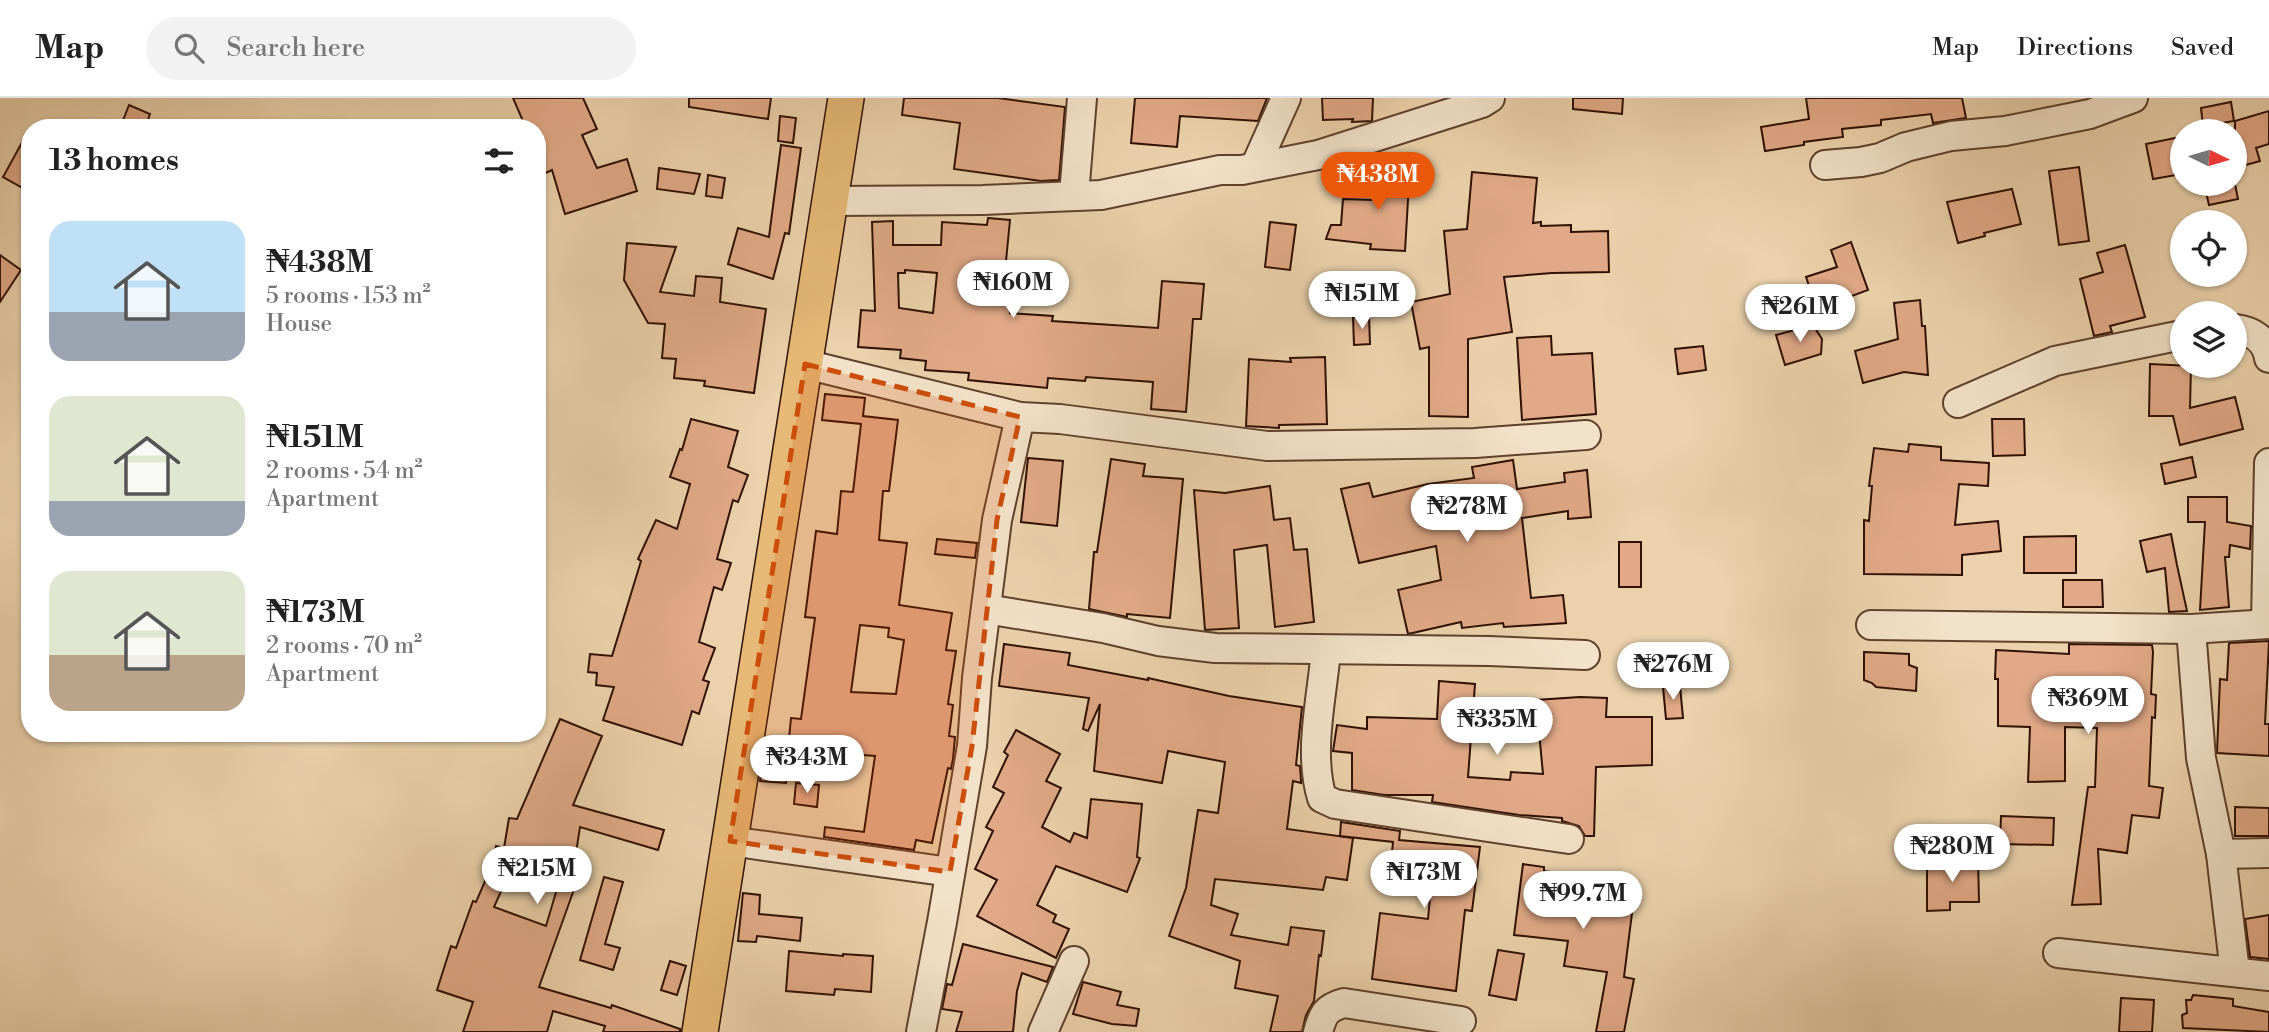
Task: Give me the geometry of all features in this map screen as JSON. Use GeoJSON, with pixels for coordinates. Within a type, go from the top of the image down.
{"type":"FeatureCollection","features":[{"type":"Feature","properties":{"kind":"main road"},"geometry":{"type":"LineString","coordinates":[[700,1032],[846,98]]}},
{"type":"Feature","properties":{"kind":"street"},"geometry":{"type":"LineString","coordinates":[[1074,195],[1082,98]]}},
{"type":"Feature","properties":{"kind":"street"},"geometry":{"type":"LineString","coordinates":[[1255,167],[1286,98]]}},
{"type":"Feature","properties":{"kind":"street"},"geometry":{"type":"LineString","coordinates":[[830,201],[984,200],[1101,195],[1220,170],[1255,167],[1318,155],[1482,103],[1490,98]]}},
{"type":"Feature","properties":{"kind":"street"},"geometry":{"type":"LineString","coordinates":[[1825,164],[1870,160],[1951,136],[2005,131],[2090,114],[2133,98]]}},
{"type":"Feature","properties":{"kind":"street"},"geometry":{"type":"LineString","coordinates":[[2247,332],[2261,340],[2269,358]]}},
{"type":"Feature","properties":{"kind":"street"},"geometry":{"type":"LineString","coordinates":[[1958,403],[2055,362],[2170,338]]}},
{"type":"Feature","properties":{"kind":"street"},"geometry":{"type":"LineString","coordinates":[[805,364],[1020,417],[1060,419],[1267,446],[1475,443],[1586,435]]}},
{"type":"Feature","properties":{"kind":"street"},"geometry":{"type":"LineString","coordinates":[[921,1032],[972,746],[976,678],[997,520],[1020,417]]}},
{"type":"Feature","properties":{"kind":"street"},"geometry":{"type":"LineString","coordinates":[[1871,625],[2191,629],[2268,624],[2269,463]]}},
{"type":"Feature","properties":{"kind":"street"},"geometry":{"type":"LineString","coordinates":[[986,609],[1102,628],[1158,641],[1215,648],[1489,651],[1585,655]]}},
{"type":"Feature","properties":{"kind":"street"},"geometry":{"type":"LineString","coordinates":[[2191,629],[2201,758],[2221,854],[2235,972]]}},
{"type":"Feature","properties":{"kind":"street"},"geometry":{"type":"LineString","coordinates":[[1326,650],[1315,761],[1322,798],[1335,804],[1569,839]]}},
{"type":"Feature","properties":{"kind":"street"},"geometry":{"type":"LineString","coordinates":[[730,841],[950,872]]}},
{"type":"Feature","properties":{"kind":"street"},"geometry":{"type":"LineString","coordinates":[[2221,854],[2269,853]]}},
{"type":"Feature","properties":{"kind":"street"},"geometry":{"type":"LineString","coordinates":[[2058,953],[2269,976]]}},
{"type":"Feature","properties":{"kind":"street"},"geometry":{"type":"LineString","coordinates":[[1043,1032],[1074,961]]}},
{"type":"Feature","properties":{"kind":"street"},"geometry":{"type":"LineString","coordinates":[[1318,1032],[1323,1015],[1330,1007],[1344,1003],[1461,1021]]}},
{"type":"Feature","properties":{"kind":"highlighted area"},"geometry":{"type":"Polygon","coordinates":[[[805,364],[1020,417],[997,520],[972,746],[950,872],[730,841],[805,364]]]}},
{"type":"Feature","properties":{"kind":"building"},"geometry":{"type":"Polygon","coordinates":[[[513,98],[583,98],[597,129],[582,135],[597,168],[627,159],[637,191],[565,214],[552,170],[546,173],[546,119],[522,119],[513,98]]]}},
{"type":"Feature","properties":{"kind":"building"},"geometry":{"type":"Polygon","coordinates":[[[689,98],[771,98],[768,119],[689,107],[689,98]]]}},
{"type":"Feature","properties":{"kind":"building"},"geometry":{"type":"Polygon","coordinates":[[[904,98],[998,98],[1065,107],[1059,180],[1041,181],[954,169],[960,123],[902,115],[904,98]]]}},
{"type":"Feature","properties":{"kind":"building"},"geometry":{"type":"Polygon","coordinates":[[[1135,98],[1267,98],[1258,121],[1180,116],[1177,147],[1131,143],[1135,98]]]}},
{"type":"Feature","properties":{"kind":"building"},"geometry":{"type":"Polygon","coordinates":[[[1322,98],[1373,98],[1372,121],[1323,120],[1322,98]]]}},
{"type":"Feature","properties":{"kind":"building"},"geometry":{"type":"Polygon","coordinates":[[[1573,98],[1623,98],[1622,114],[1573,109],[1573,98]]]}},
{"type":"Feature","properties":{"kind":"building"},"geometry":{"type":"Polygon","coordinates":[[[1806,98],[1962,98],[1966,118],[1933,123],[1931,114],[1881,120],[1881,125],[1842,129],[1843,137],[1765,151],[1761,127],[1809,119],[1806,98]]]}},
{"type":"Feature","properties":{"kind":"building"},"geometry":{"type":"Polygon","coordinates":[[[2231,102],[2234,119],[2202,119],[2201,108],[2231,102]]]}},
{"type":"Feature","properties":{"kind":"building"},"geometry":{"type":"Polygon","coordinates":[[[129,105],[150,114],[148,119],[124,119],[129,105]]]}},
{"type":"Feature","properties":{"kind":"building"},"geometry":{"type":"Polygon","coordinates":[[[2269,111],[2269,144],[2256,148],[2260,161],[2247,165],[2247,119],[2242,119],[2269,111]]]}},
{"type":"Feature","properties":{"kind":"building"},"geometry":{"type":"Polygon","coordinates":[[[780,116],[796,118],[793,143],[778,141],[780,116]]]}},
{"type":"Feature","properties":{"kind":"building"},"geometry":{"type":"Polygon","coordinates":[[[2170,139],[2170,176],[2153,179],[2146,144],[2170,139]]]}},
{"type":"Feature","properties":{"kind":"building"},"geometry":{"type":"Polygon","coordinates":[[[21,144],[21,187],[3,177],[21,144]]]}},
{"type":"Feature","properties":{"kind":"building"},"geometry":{"type":"Polygon","coordinates":[[[781,145],[801,148],[789,234],[785,233],[773,279],[728,264],[738,228],[769,237],[781,145]]]}},
{"type":"Feature","properties":{"kind":"building"},"geometry":{"type":"Polygon","coordinates":[[[1375,164],[1410,166],[1405,251],[1370,249],[1371,244],[1326,239],[1331,225],[1341,225],[1343,199],[1373,200],[1375,164]]]}},
{"type":"Feature","properties":{"kind":"building"},"geometry":{"type":"Polygon","coordinates":[[[2079,167],[2089,241],[2059,245],[2049,171],[2079,167]]]}},
{"type":"Feature","properties":{"kind":"building"},"geometry":{"type":"Polygon","coordinates":[[[659,168],[700,174],[694,194],[657,189],[659,168]]]}},
{"type":"Feature","properties":{"kind":"building"},"geometry":{"type":"Polygon","coordinates":[[[1472,172],[1537,178],[1533,223],[1541,222],[1541,226],[1571,225],[1571,232],[1608,231],[1609,272],[1504,277],[1512,332],[1468,339],[1468,417],[1429,416],[1429,347],[1420,349],[1411,302],[1450,294],[1444,231],[1467,229],[1472,172]]]}},
{"type":"Feature","properties":{"kind":"building"},"geometry":{"type":"Polygon","coordinates":[[[708,175],[725,178],[722,198],[706,196],[708,175]]]}},
{"type":"Feature","properties":{"kind":"building"},"geometry":{"type":"Polygon","coordinates":[[[2012,189],[2021,224],[1958,243],[1947,202],[2012,189]]]}},
{"type":"Feature","properties":{"kind":"building"},"geometry":{"type":"Polygon","coordinates":[[[2207,196],[2237,196],[2238,199],[2209,205],[2207,196]]]}},
{"type":"Feature","properties":{"kind":"building"},"geometry":{"type":"Polygon","coordinates":[[[988,218],[1010,220],[1003,292],[1012,292],[1010,313],[1053,316],[1052,321],[1158,328],[1162,281],[1204,284],[1201,319],[1193,319],[1186,412],[1151,409],[1153,382],[1086,377],[1085,381],[1048,378],[1047,388],[968,380],[969,373],[925,370],[926,361],[900,358],[901,350],[858,347],[861,310],[875,311],[872,222],[893,221],[893,245],[941,245],[942,222],[987,225],[988,218]],[[905,270],[905,273],[898,273],[899,308],[933,313],[937,273],[905,270]]]}},
{"type":"Feature","properties":{"kind":"building"},"geometry":{"type":"Polygon","coordinates":[[[1270,222],[1296,225],[1290,270],[1265,267],[1270,222]]]}},
{"type":"Feature","properties":{"kind":"building"},"geometry":{"type":"Polygon","coordinates":[[[1851,242],[1868,290],[1833,303],[1834,306],[1818,312],[1806,277],[1837,267],[1831,250],[1851,242]]]}},
{"type":"Feature","properties":{"kind":"building"},"geometry":{"type":"Polygon","coordinates":[[[627,243],[676,247],[660,292],[694,296],[696,276],[722,278],[720,302],[766,309],[754,393],[704,386],[705,381],[674,378],[676,359],[662,358],[665,324],[648,323],[624,280],[627,243]]]}},
{"type":"Feature","properties":{"kind":"building"},"geometry":{"type":"Polygon","coordinates":[[[2125,245],[2145,317],[2110,326],[2112,332],[2094,336],[2080,279],[2103,272],[2097,253],[2125,245]]]}},
{"type":"Feature","properties":{"kind":"building"},"geometry":{"type":"Polygon","coordinates":[[[0,255],[21,270],[0,302],[0,255]]]}},
{"type":"Feature","properties":{"kind":"building"},"geometry":{"type":"Polygon","coordinates":[[[1920,300],[1922,326],[1925,326],[1928,375],[1904,372],[1863,383],[1855,351],[1898,339],[1894,303],[1920,300]]]}},
{"type":"Feature","properties":{"kind":"building"},"geometry":{"type":"Polygon","coordinates":[[[1369,316],[1370,344],[1354,345],[1353,317],[1369,316]]]}},
{"type":"Feature","properties":{"kind":"building"},"geometry":{"type":"Polygon","coordinates":[[[1813,325],[1822,339],[1821,354],[1785,365],[1776,335],[1813,325]]]}},
{"type":"Feature","properties":{"kind":"building"},"geometry":{"type":"Polygon","coordinates":[[[1551,336],[1552,355],[1592,353],[1596,414],[1522,420],[1517,338],[1551,336]]]}},
{"type":"Feature","properties":{"kind":"building"},"geometry":{"type":"Polygon","coordinates":[[[1703,346],[1706,370],[1678,374],[1675,349],[1703,346]]]}},
{"type":"Feature","properties":{"kind":"building"},"geometry":{"type":"Polygon","coordinates":[[[1325,357],[1327,424],[1279,425],[1279,428],[1246,426],[1249,359],[1291,362],[1290,358],[1325,357]]]}},
{"type":"Feature","properties":{"kind":"building"},"geometry":{"type":"Polygon","coordinates":[[[2150,364],[2170,365],[2170,378],[2191,378],[2190,408],[2235,397],[2243,429],[2180,445],[2173,416],[2149,416],[2150,364]]]}},
{"type":"Feature","properties":{"kind":"building"},"geometry":{"type":"Polygon","coordinates":[[[825,394],[865,398],[863,416],[898,420],[889,491],[883,491],[879,540],[907,543],[899,605],[952,613],[946,650],[956,651],[948,704],[953,705],[949,736],[955,737],[953,759],[951,769],[948,768],[932,843],[916,840],[914,850],[824,837],[825,827],[864,832],[875,756],[788,749],[791,718],[801,719],[815,618],[805,617],[816,531],[837,534],[841,491],[853,492],[861,424],[822,420],[825,394]],[[860,625],[851,692],[896,694],[904,640],[888,637],[889,628],[860,625]]]}},
{"type":"Feature","properties":{"kind":"building"},"geometry":{"type":"Polygon","coordinates":[[[691,419],[738,431],[728,467],[748,475],[738,502],[733,500],[717,559],[731,563],[722,590],[714,587],[699,642],[715,648],[703,680],[709,682],[699,714],[692,711],[682,745],[603,720],[614,687],[596,685],[597,673],[588,672],[590,654],[612,656],[641,561],[638,559],[656,520],[677,529],[690,484],[670,477],[691,419]]]}},
{"type":"Feature","properties":{"kind":"building"},"geometry":{"type":"Polygon","coordinates":[[[1992,419],[2024,419],[2025,455],[1993,456],[1992,419]]]}},
{"type":"Feature","properties":{"kind":"building"},"geometry":{"type":"Polygon","coordinates":[[[1909,444],[1941,447],[1941,460],[1989,463],[1988,486],[1959,484],[1955,525],[1998,521],[2001,551],[1962,555],[1962,575],[1864,574],[1864,520],[1869,521],[1872,486],[1869,486],[1874,448],[1908,452],[1909,444]]]}},
{"type":"Feature","properties":{"kind":"building"},"geometry":{"type":"Polygon","coordinates":[[[2192,457],[2196,477],[2165,484],[2161,464],[2192,457]]]}},
{"type":"Feature","properties":{"kind":"building"},"geometry":{"type":"Polygon","coordinates":[[[1028,458],[1063,461],[1057,526],[1021,522],[1028,458]]]}},
{"type":"Feature","properties":{"kind":"building"},"geometry":{"type":"Polygon","coordinates":[[[1111,459],[1145,464],[1143,476],[1183,479],[1170,618],[1127,614],[1127,617],[1089,609],[1094,552],[1097,552],[1111,459]]]}},
{"type":"Feature","properties":{"kind":"building"},"geometry":{"type":"Polygon","coordinates":[[[1513,460],[1517,489],[1565,482],[1564,473],[1587,470],[1591,517],[1568,519],[1568,511],[1522,518],[1531,598],[1563,595],[1566,623],[1504,627],[1503,623],[1462,628],[1461,622],[1408,634],[1398,590],[1441,580],[1436,546],[1359,563],[1341,489],[1369,483],[1373,497],[1428,484],[1474,478],[1472,467],[1513,460]]]}},
{"type":"Feature","properties":{"kind":"building"},"geometry":{"type":"Polygon","coordinates":[[[1270,486],[1274,520],[1290,518],[1294,550],[1307,549],[1314,622],[1275,627],[1267,545],[1234,550],[1239,628],[1205,630],[1194,490],[1225,493],[1270,486]]]}},
{"type":"Feature","properties":{"kind":"building"},"geometry":{"type":"Polygon","coordinates":[[[2188,497],[2227,497],[2227,522],[2251,526],[2250,549],[2230,545],[2229,557],[2225,557],[2229,607],[2200,610],[2205,522],[2188,522],[2188,497]]]}},
{"type":"Feature","properties":{"kind":"building"},"geometry":{"type":"Polygon","coordinates":[[[2171,534],[2187,611],[2169,612],[2165,568],[2147,572],[2140,541],[2171,534]]]}},
{"type":"Feature","properties":{"kind":"building"},"geometry":{"type":"Polygon","coordinates":[[[2076,536],[2076,573],[2024,573],[2024,537],[2076,536]]]}},
{"type":"Feature","properties":{"kind":"building"},"geometry":{"type":"Polygon","coordinates":[[[937,539],[977,543],[975,558],[935,554],[937,539]]]}},
{"type":"Feature","properties":{"kind":"building"},"geometry":{"type":"Polygon","coordinates":[[[1619,542],[1641,542],[1641,587],[1619,587],[1619,542]]]}},
{"type":"Feature","properties":{"kind":"building"},"geometry":{"type":"Polygon","coordinates":[[[2063,580],[2102,580],[2103,607],[2063,607],[2063,580]]]}},
{"type":"Feature","properties":{"kind":"building"},"geometry":{"type":"Polygon","coordinates":[[[2269,641],[2265,724],[2269,724],[2269,756],[2217,753],[2220,679],[2227,680],[2229,643],[2269,641]]]}},
{"type":"Feature","properties":{"kind":"building"},"geometry":{"type":"Polygon","coordinates":[[[1004,644],[1070,653],[1068,665],[1302,707],[1296,765],[1300,766],[1301,783],[1293,781],[1287,829],[1353,838],[1347,880],[1326,877],[1323,890],[1215,879],[1211,905],[1238,914],[1231,935],[1288,945],[1291,927],[1324,931],[1314,1001],[1306,1015],[1302,1032],[1270,1032],[1278,996],[1235,988],[1240,961],[1169,936],[1186,888],[1198,810],[1218,813],[1225,762],[1168,751],[1162,783],[1094,771],[1100,704],[1088,731],[1083,729],[1089,698],[999,686],[1004,644]]]}},
{"type":"Feature","properties":{"kind":"building"},"geometry":{"type":"Polygon","coordinates":[[[2069,644],[2152,645],[2153,652],[2151,694],[2156,695],[2155,718],[2152,717],[2149,786],[2163,788],[2159,818],[2132,815],[2127,853],[2098,849],[2101,904],[2072,905],[2088,787],[2095,787],[2097,728],[2065,727],[2065,781],[2028,782],[2030,727],[1998,726],[1996,650],[2069,654],[2069,644]]]}},
{"type":"Feature","properties":{"kind":"building"},"geometry":{"type":"Polygon","coordinates":[[[1864,652],[1909,654],[1909,665],[1917,668],[1916,691],[1876,687],[1864,680],[1864,652]]]}},
{"type":"Feature","properties":{"kind":"building"},"geometry":{"type":"Polygon","coordinates":[[[1439,681],[1475,684],[1468,777],[1510,780],[1511,772],[1543,774],[1536,700],[1580,697],[1607,698],[1606,717],[1652,717],[1652,765],[1596,767],[1594,836],[1585,836],[1579,826],[1562,821],[1562,818],[1519,815],[1432,802],[1433,795],[1384,795],[1352,790],[1352,753],[1333,751],[1337,725],[1367,729],[1367,717],[1437,719],[1439,681]]]}},
{"type":"Feature","properties":{"kind":"building"},"geometry":{"type":"Polygon","coordinates":[[[1680,686],[1683,718],[1666,719],[1663,687],[1680,686]]]}},
{"type":"Feature","properties":{"kind":"building"},"geometry":{"type":"Polygon","coordinates":[[[560,719],[602,736],[573,805],[664,830],[658,850],[580,827],[575,859],[519,850],[509,888],[503,887],[494,907],[546,926],[564,865],[581,870],[539,987],[611,1008],[612,1005],[680,1029],[680,1032],[603,1032],[605,1026],[553,1011],[547,1032],[463,1032],[473,1002],[437,990],[451,946],[456,948],[473,901],[476,902],[490,870],[496,846],[504,848],[509,818],[517,819],[560,719]]]}},
{"type":"Feature","properties":{"kind":"building"},"geometry":{"type":"Polygon","coordinates":[[[1016,730],[1060,754],[1046,781],[1061,788],[1042,827],[1070,842],[1074,833],[1087,838],[1091,799],[1142,804],[1137,857],[1140,858],[1127,892],[1056,866],[1037,905],[1056,915],[1053,922],[1069,929],[1056,958],[977,916],[997,880],[975,869],[993,831],[986,827],[1004,793],[993,787],[1008,755],[1004,752],[1016,730]]]}},
{"type":"Feature","properties":{"kind":"building"},"geometry":{"type":"Polygon","coordinates":[[[763,758],[788,760],[786,783],[760,781],[763,758]]]}},
{"type":"Feature","properties":{"kind":"building"},"geometry":{"type":"Polygon","coordinates":[[[796,783],[819,785],[817,807],[794,804],[796,783]]]}},
{"type":"Feature","properties":{"kind":"building"},"geometry":{"type":"Polygon","coordinates":[[[2235,807],[2269,808],[2269,836],[2235,836],[2235,807]]]}},
{"type":"Feature","properties":{"kind":"building"},"geometry":{"type":"Polygon","coordinates":[[[2001,816],[2054,818],[2053,845],[2000,844],[2001,816]]]}},
{"type":"Feature","properties":{"kind":"building"},"geometry":{"type":"Polygon","coordinates":[[[1341,822],[1400,831],[1399,840],[1480,847],[1472,911],[1465,910],[1456,991],[1372,979],[1380,913],[1428,919],[1431,886],[1389,882],[1393,842],[1340,836],[1341,822]]]}},
{"type":"Feature","properties":{"kind":"building"},"geometry":{"type":"Polygon","coordinates":[[[1978,858],[1979,902],[1950,902],[1950,910],[1927,911],[1927,865],[1957,865],[1957,859],[1978,858]]]}},
{"type":"Feature","properties":{"kind":"building"},"geometry":{"type":"Polygon","coordinates":[[[1523,864],[1544,867],[1544,871],[1586,877],[1586,883],[1635,889],[1624,977],[1634,979],[1624,1032],[1596,1032],[1607,972],[1564,966],[1568,941],[1514,935],[1523,864]]]}},
{"type":"Feature","properties":{"kind":"building"},"geometry":{"type":"Polygon","coordinates":[[[604,877],[623,882],[605,944],[620,948],[613,970],[580,960],[604,877]]]}},
{"type":"Feature","properties":{"kind":"building"},"geometry":{"type":"Polygon","coordinates":[[[743,893],[760,895],[759,914],[802,918],[800,941],[757,936],[756,942],[738,941],[743,893]]]}},
{"type":"Feature","properties":{"kind":"building"},"geometry":{"type":"Polygon","coordinates":[[[2269,915],[2269,959],[2250,957],[2245,919],[2269,915]]]}},
{"type":"Feature","properties":{"kind":"building"},"geometry":{"type":"Polygon","coordinates":[[[963,944],[1053,967],[1047,982],[1022,973],[1017,991],[1013,1032],[956,1032],[962,1012],[942,1009],[947,984],[952,985],[963,944]]]}},
{"type":"Feature","properties":{"kind":"building"},"geometry":{"type":"Polygon","coordinates":[[[1498,950],[1524,954],[1516,1000],[1489,995],[1498,950]]]}},
{"type":"Feature","properties":{"kind":"building"},"geometry":{"type":"Polygon","coordinates":[[[789,951],[873,956],[871,992],[835,989],[834,995],[786,991],[789,951]]]}},
{"type":"Feature","properties":{"kind":"building"},"geometry":{"type":"Polygon","coordinates":[[[670,961],[686,966],[677,995],[661,990],[670,961]]]}},
{"type":"Feature","properties":{"kind":"building"},"geometry":{"type":"Polygon","coordinates":[[[1083,982],[1121,992],[1117,1005],[1139,1009],[1136,1026],[1112,1024],[1073,1014],[1083,982]]]}},
{"type":"Feature","properties":{"kind":"building"},"geometry":{"type":"Polygon","coordinates":[[[2193,995],[2233,999],[2233,1006],[2269,1012],[2269,1032],[2183,1028],[2182,1015],[2187,1013],[2186,1000],[2191,1000],[2193,995]]]}},
{"type":"Feature","properties":{"kind":"building"},"geometry":{"type":"Polygon","coordinates":[[[2121,998],[2154,1000],[2152,1032],[2119,1032],[2121,998]]]}}]}
